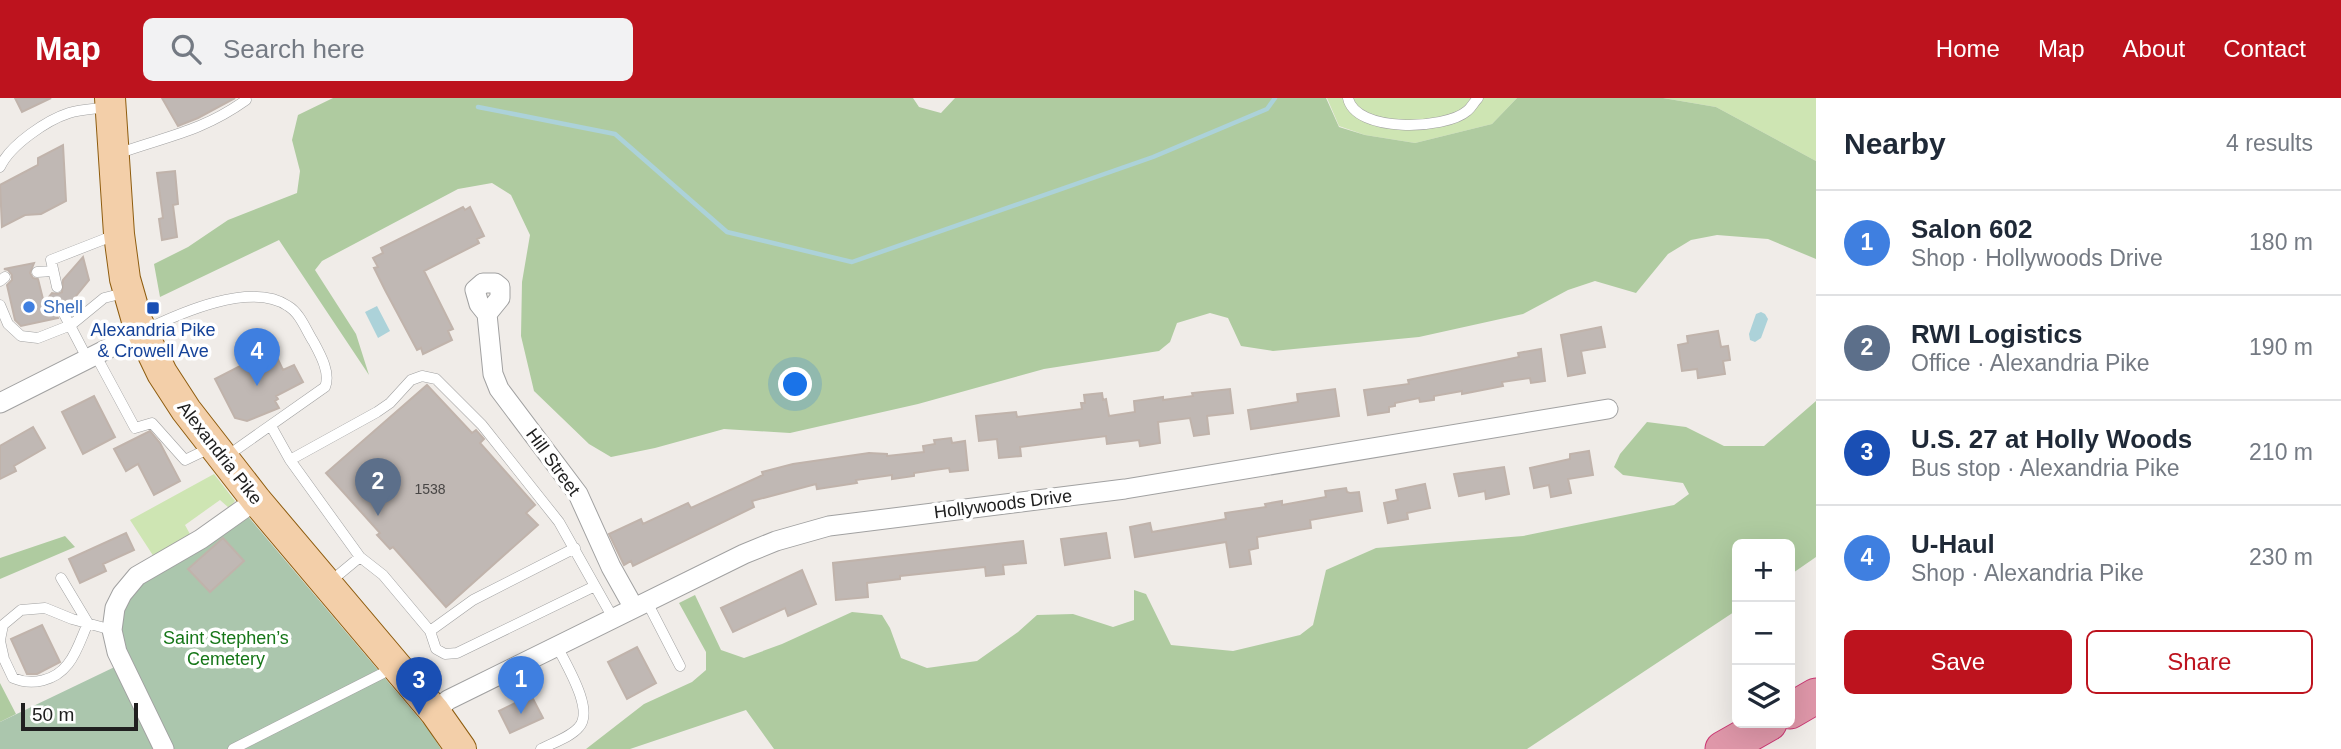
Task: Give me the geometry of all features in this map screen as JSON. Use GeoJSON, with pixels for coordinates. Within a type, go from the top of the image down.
{"type":"FeatureCollection","features":[{"type":"Feature","properties":{"kind":"highway"},"geometry":{"type":"LineString","coordinates":[[1795,708],[1816,696]]}},
{"type":"Feature","properties":{"kind":"highway"},"geometry":{"type":"LineString","coordinates":[[1723,749],[1760,728]]}},
{"type":"Feature","properties":{"kind":"main road","name":"Alexandria Pike"},"geometry":{"type":"LineString","coordinates":[[110,102],[119,233],[128,292],[141,332],[172,390],[256,500],[435,712],[461,749]]}},
{"type":"Feature","properties":{"kind":"street","name":"Hill Street"},"geometry":{"type":"LineString","coordinates":[[487,314],[493,374],[499,389],[578,494],[611,567],[640,605]]}},
{"type":"Feature","properties":{"kind":"street"},"geometry":{"type":"LineString","coordinates":[[0,403],[141,332]]}},
{"type":"Feature","properties":{"kind":"street","name":"Hollywoods Drive"},"geometry":{"type":"LineString","coordinates":[[435,712],[448,700],[765,545],[829,526],[1125,489],[1608,409]]}},
{"type":"Feature","properties":{"kind":"street"},"geometry":{"type":"LineString","coordinates":[[164,749],[117,652],[112,630],[116,608],[122,594],[137,576],[201,539],[256,500]]}},
{"type":"Feature","properties":{"kind":"lane"},"geometry":{"type":"LineString","coordinates":[[1348,98],[1354,111],[1371,121],[1402,124],[1439,123],[1467,112],[1478,98]]}},
{"type":"Feature","properties":{"kind":"lane"},"geometry":{"type":"LineString","coordinates":[[113,155],[194,130],[222,117],[247,100]]}},
{"type":"Feature","properties":{"kind":"lane"},"geometry":{"type":"LineString","coordinates":[[0,167],[26,136],[69,113],[110,102]]}},
{"type":"Feature","properties":{"kind":"lane"},"geometry":{"type":"LineString","coordinates":[[57,287],[51,260],[119,233]]}},
{"type":"Feature","properties":{"kind":"lane"},"geometry":{"type":"LineString","coordinates":[[37,272],[53,271]]}},
{"type":"Feature","properties":{"kind":"lane"},"geometry":{"type":"LineString","coordinates":[[0,305],[8,324],[21,336],[38,338],[71,325],[104,298],[128,292]]}},
{"type":"Feature","properties":{"kind":"lane"},"geometry":{"type":"LineString","coordinates":[[63,312],[135,428],[152,423],[185,460],[218,452],[271,426],[314,397],[326,387],[328,380],[320,355],[302,322],[290,307],[268,296],[240,298],[183,312],[141,332]]}},
{"type":"Feature","properties":{"kind":"lane"},"geometry":{"type":"LineString","coordinates":[[290,460],[377,412],[390,403],[411,380],[422,376],[436,379],[482,425],[559,522],[613,618]]}},
{"type":"Feature","properties":{"kind":"lane"},"geometry":{"type":"LineString","coordinates":[[271,426],[290,460],[360,557],[383,575],[430,631],[436,649],[446,654],[457,653],[595,586]]}},
{"type":"Feature","properties":{"kind":"lane"},"geometry":{"type":"LineString","coordinates":[[430,631],[473,600],[575,548]]}},
{"type":"Feature","properties":{"kind":"lane"},"geometry":{"type":"LineString","coordinates":[[327,584],[360,557]]}},
{"type":"Feature","properties":{"kind":"lane"},"geometry":{"type":"LineString","coordinates":[[61,579],[88,623]]}},
{"type":"Feature","properties":{"kind":"lane"},"geometry":{"type":"LineString","coordinates":[[640,605],[680,666]]}},
{"type":"Feature","properties":{"kind":"lane"},"geometry":{"type":"LineString","coordinates":[[88,623],[68,664],[50,678],[26,684],[13,678],[4,659],[0,640],[3,625],[21,610],[45,608],[112,630]]}},
{"type":"Feature","properties":{"kind":"lane"},"geometry":{"type":"LineString","coordinates":[[541,749],[579,728],[583,717],[581,695],[557,646]]}},
{"type":"Feature","properties":{"kind":"lane"},"geometry":{"type":"LineString","coordinates":[[233,749],[397,667]]}},
{"type":"Feature","properties":{"kind":"green space"},"geometry":{"type":"Polygon","coordinates":[[[333,98],[913,98],[919,107],[941,113],[955,98],[1326,98],[1339,127],[1365,135],[1415,143],[1492,124],[1517,98],[1663,98],[1716,107],[1816,161],[1816,259],[1768,239],[1717,235],[1691,240],[1668,254],[1636,293],[1595,281],[1568,290],[1523,314],[1419,337],[1273,351],[1241,346],[1228,318],[1210,313],[1177,323],[1170,342],[1159,351],[1044,369],[918,404],[790,433],[724,429],[611,457],[589,444],[534,391],[521,336],[522,282],[530,235],[511,195],[492,183],[458,189],[322,261],[315,270],[356,334],[369,375],[279,240],[160,297],[154,264],[188,247],[228,220],[297,193],[300,171],[292,140],[298,115],[333,98]]]}},
{"type":"Feature","properties":{"kind":"green space"},"geometry":{"type":"Polygon","coordinates":[[[1327,98],[1517,98],[1492,124],[1415,143],[1365,135],[1339,126],[1327,98]]]}},
{"type":"Feature","properties":{"kind":"green space"},"geometry":{"type":"Polygon","coordinates":[[[1663,98],[1816,98],[1816,161],[1716,107],[1663,98]]]}},
{"type":"Feature","properties":{"kind":"green space"},"geometry":{"type":"Polygon","coordinates":[[[1816,401],[1816,557],[1795,572],[1795,539],[1732,539],[1732,613],[1527,749],[774,749],[746,710],[630,749],[586,749],[644,704],[692,682],[706,670],[706,652],[679,603],[695,595],[721,650],[744,658],[852,612],[882,615],[901,658],[927,668],[977,661],[1037,615],[1073,614],[1113,627],[1134,620],[1134,590],[1146,594],[1171,645],[1233,651],[1300,635],[1313,625],[1326,570],[1376,548],[1523,536],[1674,505],[1689,494],[1683,483],[1623,475],[1614,467],[1620,454],[1647,422],[1686,427],[1724,446],[1764,446],[1816,401]]]}},
{"type":"Feature","properties":{"kind":"green space"},"geometry":{"type":"Polygon","coordinates":[[[214,474],[235,501],[229,508],[220,500],[185,525],[191,536],[154,557],[130,520],[214,474]]]}},
{"type":"Feature","properties":{"kind":"green space","name":"Saint Stephen’s Cemetery"},"geometry":{"type":"Polygon","coordinates":[[[246,514],[429,730],[441,749],[0,749],[0,722],[125,662],[116,626],[134,586],[246,514]]]}},
{"type":"Feature","properties":{"kind":"green space"},"geometry":{"type":"Polygon","coordinates":[[[65,536],[75,547],[0,579],[0,558],[65,536]]]}},
{"type":"Feature","properties":{"kind":"green space"},"geometry":{"type":"Polygon","coordinates":[[[0,683],[16,714],[0,722],[0,683]]]}},
{"type":"Feature","properties":{"kind":"water"},"geometry":{"type":"Polygon","coordinates":[[[377,306],[390,331],[378,338],[365,312],[377,306]]]}},
{"type":"Feature","properties":{"kind":"water"},"geometry":{"type":"Polygon","coordinates":[[[1761,312],[1768,319],[1761,338],[1755,342],[1750,340],[1749,334],[1756,314],[1761,312]]]}},
{"type":"Feature","properties":{"kind":"building"},"geometry":{"type":"Polygon","coordinates":[[[15,98],[51,98],[22,112],[15,98]]]}},
{"type":"Feature","properties":{"kind":"building"},"geometry":{"type":"Polygon","coordinates":[[[162,98],[235,98],[178,126],[162,98]]]}},
{"type":"Feature","properties":{"kind":"building"},"geometry":{"type":"Polygon","coordinates":[[[63,145],[66,201],[41,214],[25,215],[2,227],[0,185],[38,165],[38,158],[63,145]]]}},
{"type":"Feature","properties":{"kind":"building"},"geometry":{"type":"Polygon","coordinates":[[[175,171],[178,204],[173,205],[177,237],[162,240],[159,219],[163,218],[157,173],[175,171]]]}},
{"type":"Feature","properties":{"kind":"building"},"geometry":{"type":"Polygon","coordinates":[[[463,207],[465,210],[470,207],[484,236],[477,239],[479,243],[424,271],[453,329],[448,331],[452,340],[423,354],[421,348],[417,350],[385,290],[374,268],[378,267],[373,258],[383,253],[381,248],[463,207]]]}},
{"type":"Feature","properties":{"kind":"building"},"geometry":{"type":"Polygon","coordinates":[[[83,257],[89,280],[68,306],[57,307],[58,318],[21,326],[15,320],[7,285],[12,280],[12,275],[4,269],[34,263],[30,273],[33,278],[38,279],[44,303],[52,293],[62,292],[63,280],[83,257]]]}},
{"type":"Feature","properties":{"kind":"building"},"geometry":{"type":"Polygon","coordinates":[[[1601,327],[1605,347],[1581,351],[1585,373],[1568,376],[1561,335],[1601,327]]]}},
{"type":"Feature","properties":{"kind":"building"},"geometry":{"type":"Polygon","coordinates":[[[1718,331],[1721,347],[1728,346],[1730,360],[1723,361],[1725,374],[1698,378],[1697,369],[1682,371],[1678,345],[1688,343],[1687,336],[1718,331]]]}},
{"type":"Feature","properties":{"kind":"building"},"geometry":{"type":"Polygon","coordinates":[[[273,349],[283,370],[294,365],[303,382],[276,396],[278,399],[275,401],[279,408],[247,421],[235,418],[215,379],[273,349]]]}},
{"type":"Feature","properties":{"kind":"building"},"geometry":{"type":"Polygon","coordinates":[[[1541,349],[1545,381],[1531,383],[1530,378],[1502,382],[1503,386],[1434,396],[1434,400],[1420,402],[1419,398],[1395,403],[1395,406],[1389,407],[1389,412],[1368,415],[1364,390],[1409,384],[1408,380],[1519,357],[1518,353],[1541,349]]]}},
{"type":"Feature","properties":{"kind":"building"},"geometry":{"type":"Polygon","coordinates":[[[427,385],[472,433],[476,430],[484,439],[480,443],[535,505],[526,513],[538,525],[446,607],[393,547],[390,549],[377,535],[380,533],[326,473],[427,385]]]}},
{"type":"Feature","properties":{"kind":"building"},"geometry":{"type":"Polygon","coordinates":[[[1230,389],[1233,413],[1207,416],[1209,434],[1194,436],[1190,418],[1158,422],[1160,443],[1140,446],[1139,440],[1107,444],[1106,436],[1020,447],[1021,456],[999,458],[997,439],[979,441],[976,416],[1016,412],[1017,417],[1082,409],[1081,403],[1085,403],[1084,395],[1102,393],[1109,416],[1135,412],[1134,401],[1163,397],[1163,400],[1193,396],[1192,393],[1230,389]]]}},
{"type":"Feature","properties":{"kind":"building"},"geometry":{"type":"Polygon","coordinates":[[[1335,389],[1339,416],[1251,429],[1248,410],[1298,402],[1297,394],[1335,389]]]}},
{"type":"Feature","properties":{"kind":"building"},"geometry":{"type":"Polygon","coordinates":[[[94,396],[115,437],[83,454],[62,412],[94,396]]]}},
{"type":"Feature","properties":{"kind":"building"},"geometry":{"type":"Polygon","coordinates":[[[33,427],[45,448],[14,466],[16,471],[0,479],[0,446],[33,427]]]}},
{"type":"Feature","properties":{"kind":"building"},"geometry":{"type":"Polygon","coordinates":[[[150,431],[160,443],[180,481],[154,495],[138,464],[126,471],[114,449],[150,431]]]}},
{"type":"Feature","properties":{"kind":"building"},"geometry":{"type":"Polygon","coordinates":[[[951,438],[952,443],[965,441],[968,470],[950,472],[949,468],[892,479],[892,475],[817,489],[816,484],[752,501],[754,507],[633,566],[631,561],[624,565],[609,534],[641,519],[643,524],[688,503],[691,508],[763,475],[762,472],[793,464],[869,453],[887,456],[924,452],[923,446],[935,444],[934,440],[951,438]]]}},
{"type":"Feature","properties":{"kind":"building"},"geometry":{"type":"Polygon","coordinates":[[[1589,451],[1593,475],[1568,479],[1571,493],[1551,497],[1549,485],[1534,488],[1530,468],[1570,459],[1570,454],[1589,451]]]}},
{"type":"Feature","properties":{"kind":"building"},"geometry":{"type":"Polygon","coordinates":[[[1504,467],[1509,494],[1486,499],[1485,491],[1459,496],[1454,474],[1504,467]]]}},
{"type":"Feature","properties":{"kind":"building"},"geometry":{"type":"Polygon","coordinates":[[[1425,484],[1430,508],[1407,513],[1408,519],[1388,523],[1384,503],[1398,500],[1396,490],[1425,484]]]}},
{"type":"Feature","properties":{"kind":"building"},"geometry":{"type":"Polygon","coordinates":[[[1346,488],[1350,493],[1359,492],[1362,511],[1310,520],[1311,528],[1257,537],[1258,548],[1249,550],[1251,564],[1230,567],[1226,542],[1135,557],[1130,527],[1150,523],[1152,532],[1226,519],[1225,513],[1266,507],[1265,504],[1282,501],[1282,505],[1326,497],[1325,491],[1346,488]]]}},
{"type":"Feature","properties":{"kind":"building"},"geometry":{"type":"Polygon","coordinates":[[[126,533],[134,550],[103,564],[106,571],[80,583],[69,559],[126,533]]]}},
{"type":"Feature","properties":{"kind":"building"},"geometry":{"type":"Polygon","coordinates":[[[1106,533],[1110,558],[1065,565],[1061,539],[1106,533]]]}},
{"type":"Feature","properties":{"kind":"building"},"geometry":{"type":"Polygon","coordinates":[[[223,538],[244,561],[210,592],[188,569],[223,538]]]}},
{"type":"Feature","properties":{"kind":"building"},"geometry":{"type":"Polygon","coordinates":[[[1023,541],[1026,563],[1003,565],[1004,574],[986,576],[985,567],[900,576],[900,579],[867,583],[868,597],[836,600],[833,563],[1023,541]]]}},
{"type":"Feature","properties":{"kind":"building"},"geometry":{"type":"Polygon","coordinates":[[[802,570],[816,604],[788,616],[785,608],[733,632],[721,608],[802,570]]]}},
{"type":"Feature","properties":{"kind":"building"},"geometry":{"type":"Polygon","coordinates":[[[42,625],[60,662],[37,674],[27,674],[11,639],[42,625]]]}},
{"type":"Feature","properties":{"kind":"building"},"geometry":{"type":"Polygon","coordinates":[[[637,647],[656,683],[627,699],[608,662],[637,647]]]}},
{"type":"Feature","properties":{"kind":"building"},"geometry":{"type":"Polygon","coordinates":[[[531,695],[543,718],[510,733],[499,711],[531,695]]]}},
{"type":"Feature","properties":{"kind":"waterway"},"geometry":{"type":"LineString","coordinates":[[478,107],[615,134],[727,232],[852,262],[1153,157],[1267,109],[1275,98]]}},
{"type":"Feature","properties":{"kind":"place","name":"Shell"},"geometry":{"type":"Point","coordinates":[29,307]}},
{"type":"Feature","properties":{"kind":"place","name":"Alexandria Pike & Crowell Ave"},"geometry":{"type":"Point","coordinates":[153,308]}},
{"type":"Feature","properties":{"kind":"place","name":"U-Haul"},"geometry":{"type":"Point","coordinates":[257,386]}},
{"type":"Feature","properties":{"kind":"place","name":"RWI Logistics"},"geometry":{"type":"Point","coordinates":[378,516]}},
{"type":"Feature","properties":{"kind":"place","name":"Salon 602"},"geometry":{"type":"Point","coordinates":[521,714]}},
{"type":"Feature","properties":{"kind":"place","name":"U.S. 27 at Holly Woods"},"geometry":{"type":"Point","coordinates":[419,715]}}]}
